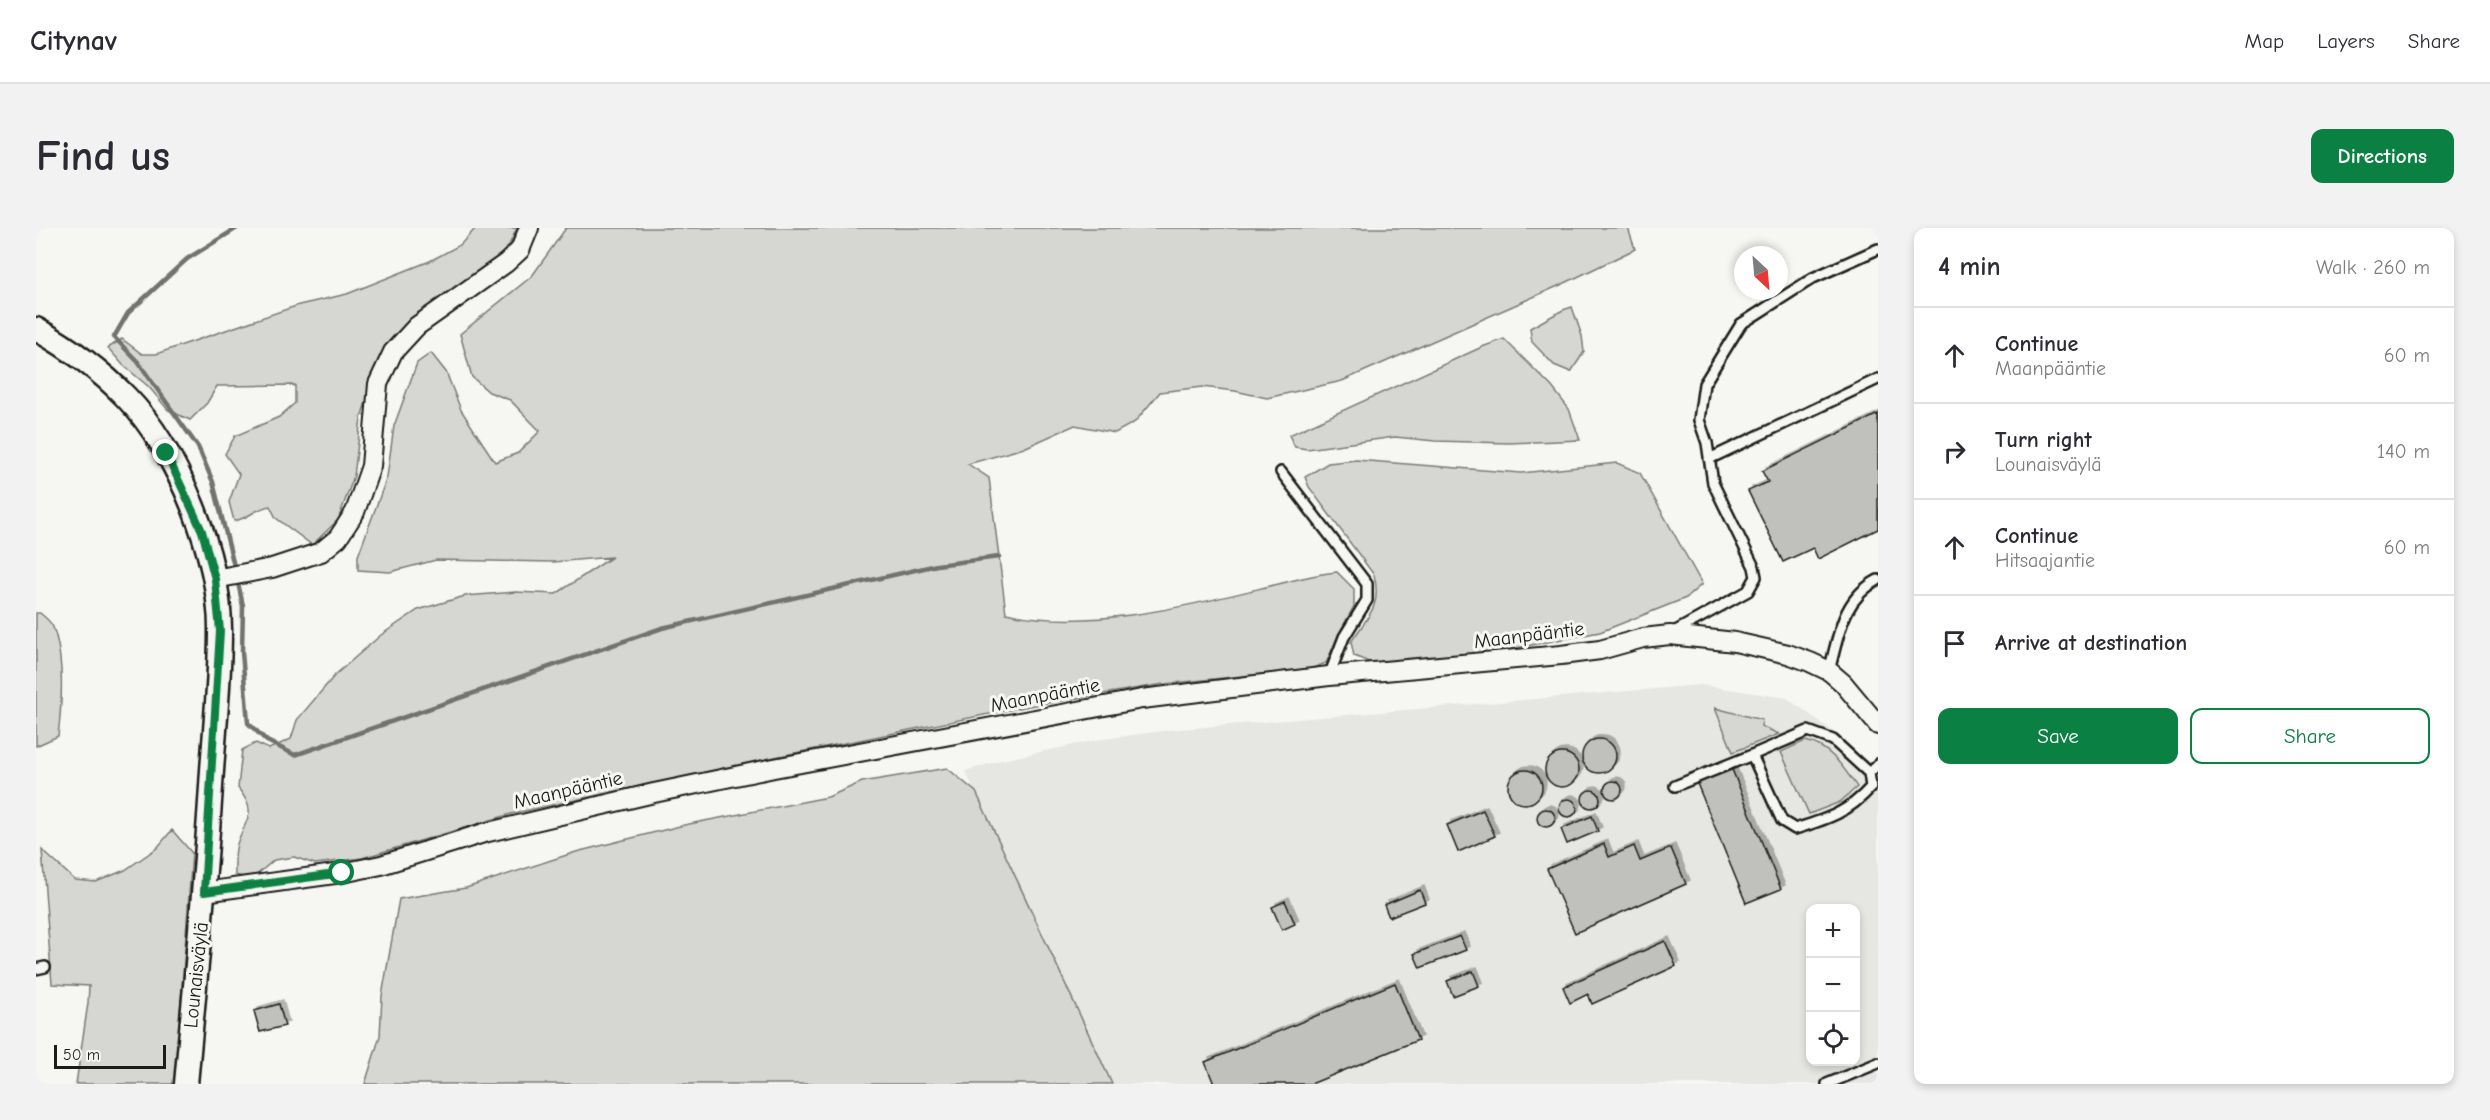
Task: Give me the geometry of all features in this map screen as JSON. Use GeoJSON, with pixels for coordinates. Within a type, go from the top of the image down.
{"type":"FeatureCollection","features":[{"type":"Feature","properties":{"kind":"street"},"geometry":{"type":"LineString","coordinates":[[215,579],[272,568],[321,552],[338,538],[355,512],[371,466],[378,384],[393,352],[417,326],[513,257],[520,250],[529,228]]}},
{"type":"Feature","properties":{"kind":"street","name":"Lounaisväylä"},"geometry":{"type":"LineString","coordinates":[[36,329],[103,375],[127,398],[148,425],[166,453],[202,531],[215,579],[220,631],[204,892],[186,1084]]}},
{"type":"Feature","properties":{"kind":"street","name":"Maanpääntie"},"geometry":{"type":"LineString","coordinates":[[204,892],[342,873],[381,865],[484,833],[654,793],[774,768],[1142,699],[1329,676],[1561,655],[1600,650],[1642,638],[1670,635],[1762,647],[1788,654],[1829,671],[1878,725]]}},
{"type":"Feature","properties":{"kind":"lane"},"geometry":{"type":"LineString","coordinates":[[1670,635],[1748,591],[1756,578],[1754,567],[1713,483],[1707,443],[1699,420],[1704,384],[1741,324],[1813,278],[1878,249]]}},
{"type":"Feature","properties":{"kind":"lane"},"geometry":{"type":"LineString","coordinates":[[1709,459],[1878,379]]}},
{"type":"Feature","properties":{"kind":"lane"},"geometry":{"type":"LineString","coordinates":[[1281,472],[1367,584],[1367,600],[1344,638],[1329,676]]}},
{"type":"Feature","properties":{"kind":"lane"},"geometry":{"type":"LineString","coordinates":[[1829,671],[1843,621],[1852,601],[1865,587],[1878,580]]}},
{"type":"Feature","properties":{"kind":"lane"},"geometry":{"type":"LineString","coordinates":[[1675,786],[1808,731],[1833,740],[1869,773],[1871,787],[1878,796]]}},
{"type":"Feature","properties":{"kind":"lane"},"geometry":{"type":"LineString","coordinates":[[1752,755],[1782,821],[1795,830],[1856,804],[1871,787]]}},
{"type":"Feature","properties":{"kind":"lane"},"geometry":{"type":"LineString","coordinates":[[1869,773],[1878,764]]}},
{"type":"Feature","properties":{"kind":"lane"},"geometry":{"type":"LineString","coordinates":[[1827,1084],[1878,1064]]}},
{"type":"Feature","properties":{"kind":"shaded area"},"geometry":{"type":"Polygon","coordinates":[[[476,228],[517,228],[503,258],[375,373],[361,418],[354,476],[338,520],[312,545],[276,518],[270,506],[234,521],[229,502],[239,474],[225,454],[235,436],[279,417],[295,403],[295,385],[217,386],[207,403],[190,420],[168,410],[149,387],[123,365],[108,348],[122,339],[142,354],[156,354],[299,305],[347,294],[430,261],[460,245],[476,228]]]}},
{"type":"Feature","properties":{"kind":"shaded area"},"geometry":{"type":"Polygon","coordinates":[[[566,228],[1628,228],[1635,249],[1565,283],[1342,381],[1267,398],[1202,387],[1160,392],[1135,422],[1115,433],[1075,425],[1024,448],[968,464],[989,478],[1006,613],[1038,618],[1072,619],[1140,614],[1337,572],[1354,589],[1354,606],[1326,663],[1310,669],[1164,684],[1029,706],[775,757],[511,814],[362,858],[315,864],[294,857],[274,860],[252,879],[235,875],[237,845],[249,814],[247,803],[238,788],[242,750],[256,743],[269,749],[291,739],[297,720],[335,675],[381,635],[418,610],[465,596],[516,592],[556,594],[612,557],[553,562],[436,560],[390,572],[358,570],[358,556],[387,477],[394,426],[417,363],[431,353],[446,372],[461,410],[495,462],[518,453],[540,431],[510,400],[489,392],[472,377],[460,334],[532,276],[566,228]]]}},
{"type":"Feature","properties":{"kind":"shaded area"},"geometry":{"type":"Polygon","coordinates":[[[1572,307],[1582,336],[1584,352],[1571,372],[1554,365],[1532,342],[1530,328],[1572,307]]]}},
{"type":"Feature","properties":{"kind":"shaded area"},"geometry":{"type":"Polygon","coordinates":[[[1504,339],[1552,387],[1569,409],[1580,440],[1509,443],[1435,441],[1395,437],[1307,449],[1295,447],[1289,435],[1482,347],[1504,339]]]}},
{"type":"Feature","properties":{"kind":"shaded area"},"geometry":{"type":"Polygon","coordinates":[[[1356,460],[1521,473],[1617,463],[1640,473],[1702,584],[1686,598],[1600,632],[1511,649],[1422,662],[1374,664],[1354,656],[1351,642],[1368,618],[1375,603],[1374,575],[1309,487],[1305,477],[1328,463],[1356,460]]]}},
{"type":"Feature","properties":{"kind":"shaded area"},"geometry":{"type":"Polygon","coordinates":[[[36,613],[40,613],[53,627],[57,640],[62,681],[58,736],[36,746],[36,613]]]}},
{"type":"Feature","properties":{"kind":"shaded area"},"geometry":{"type":"Polygon","coordinates":[[[1701,685],[1787,698],[1846,741],[1878,776],[1878,1084],[1112,1084],[965,771],[1002,760],[1097,740],[1170,730],[1701,685]]]}},
{"type":"Feature","properties":{"kind":"shaded area"},"geometry":{"type":"Polygon","coordinates":[[[1715,708],[1762,720],[1761,726],[1779,734],[1733,752],[1715,708]]]}},
{"type":"Feature","properties":{"kind":"shaded area"},"geometry":{"type":"Polygon","coordinates":[[[1805,741],[1814,743],[1829,752],[1857,787],[1840,802],[1809,814],[1781,752],[1805,741]]]}},
{"type":"Feature","properties":{"kind":"shaded area"},"geometry":{"type":"Polygon","coordinates":[[[947,768],[976,792],[1112,1084],[365,1084],[380,1036],[382,996],[399,899],[466,888],[576,852],[684,825],[828,797],[862,782],[947,768]]]}},
{"type":"Feature","properties":{"kind":"shaded area"},"geometry":{"type":"Polygon","coordinates":[[[172,830],[192,853],[175,1084],[76,1084],[89,986],[52,984],[42,850],[75,880],[96,882],[125,870],[157,848],[172,830]]]}},
{"type":"Feature","properties":{"kind":"building"},"geometry":{"type":"Polygon","coordinates":[[[1878,414],[1878,529],[1818,559],[1813,548],[1783,562],[1748,491],[1768,482],[1762,471],[1878,414]]]}},
{"type":"Feature","properties":{"kind":"building"},"geometry":{"type":"Polygon","coordinates":[[[1599,739],[1611,744],[1616,756],[1611,768],[1599,773],[1587,768],[1582,756],[1587,744],[1599,739]]]}},
{"type":"Feature","properties":{"kind":"building"},"geometry":{"type":"Polygon","coordinates":[[[1562,753],[1574,758],[1579,770],[1574,782],[1562,787],[1550,782],[1545,770],[1550,758],[1562,753]]]}},
{"type":"Feature","properties":{"kind":"building"},"geometry":{"type":"Polygon","coordinates":[[[1731,767],[1781,889],[1746,903],[1696,781],[1731,767]]]}},
{"type":"Feature","properties":{"kind":"building"},"geometry":{"type":"Polygon","coordinates":[[[1525,770],[1537,775],[1542,787],[1537,799],[1525,804],[1513,799],[1508,787],[1513,775],[1525,770]]]}},
{"type":"Feature","properties":{"kind":"building"},"geometry":{"type":"Polygon","coordinates":[[[1613,781],[1619,784],[1622,790],[1619,796],[1613,799],[1607,796],[1604,790],[1607,784],[1613,781]]]}},
{"type":"Feature","properties":{"kind":"building"},"geometry":{"type":"Polygon","coordinates":[[[1591,790],[1597,793],[1600,799],[1597,805],[1591,808],[1585,805],[1582,799],[1585,793],[1591,790]]]}},
{"type":"Feature","properties":{"kind":"building"},"geometry":{"type":"Polygon","coordinates":[[[1568,799],[1574,802],[1577,808],[1574,814],[1568,817],[1562,814],[1559,808],[1562,802],[1568,799]]]}},
{"type":"Feature","properties":{"kind":"building"},"geometry":{"type":"Polygon","coordinates":[[[1546,809],[1552,812],[1555,818],[1552,824],[1546,827],[1540,824],[1537,818],[1540,812],[1546,809]]]}},
{"type":"Feature","properties":{"kind":"building"},"geometry":{"type":"Polygon","coordinates":[[[1483,810],[1495,836],[1458,852],[1447,825],[1483,810]]]}},
{"type":"Feature","properties":{"kind":"building"},"geometry":{"type":"Polygon","coordinates":[[[1592,816],[1598,831],[1567,844],[1561,829],[1592,816]]]}},
{"type":"Feature","properties":{"kind":"building"},"geometry":{"type":"Polygon","coordinates":[[[1604,844],[1609,857],[1634,846],[1640,861],[1671,848],[1686,884],[1575,933],[1547,869],[1604,844]]]}},
{"type":"Feature","properties":{"kind":"building"},"geometry":{"type":"Polygon","coordinates":[[[1420,890],[1425,903],[1389,917],[1384,905],[1420,890]]]}},
{"type":"Feature","properties":{"kind":"building"},"geometry":{"type":"Polygon","coordinates":[[[1285,901],[1295,924],[1282,930],[1272,907],[1285,901]]]}},
{"type":"Feature","properties":{"kind":"building"},"geometry":{"type":"Polygon","coordinates":[[[1460,936],[1466,950],[1420,968],[1414,954],[1460,936]]]}},
{"type":"Feature","properties":{"kind":"building"},"geometry":{"type":"Polygon","coordinates":[[[1665,941],[1676,966],[1592,1004],[1588,994],[1570,1003],[1563,987],[1665,941]]]}},
{"type":"Feature","properties":{"kind":"building"},"geometry":{"type":"Polygon","coordinates":[[[1473,971],[1479,986],[1453,996],[1447,981],[1473,971]]]}},
{"type":"Feature","properties":{"kind":"building"},"geometry":{"type":"Polygon","coordinates":[[[1395,983],[1418,1040],[1311,1084],[1214,1084],[1205,1062],[1395,983]]]}},
{"type":"Feature","properties":{"kind":"building"},"geometry":{"type":"Polygon","coordinates":[[[279,1004],[285,1026],[260,1032],[254,1011],[279,1004]]]}},
{"type":"Feature","properties":{"kind":"waterway"},"geometry":{"type":"LineString","coordinates":[[235,570],[213,482],[198,447],[138,362],[114,337],[128,313],[187,259],[237,228]]}},
{"type":"Feature","properties":{"kind":"waterway"},"geometry":{"type":"LineString","coordinates":[[237,578],[243,606],[242,652],[248,723],[267,741],[295,755],[662,628],[937,565],[999,557]]}},
{"type":"Feature","properties":{"kind":"route"},"geometry":{"type":"LineString","coordinates":[[166,453],[202,531],[215,579],[220,631],[204,892],[342,873]]}}]}
